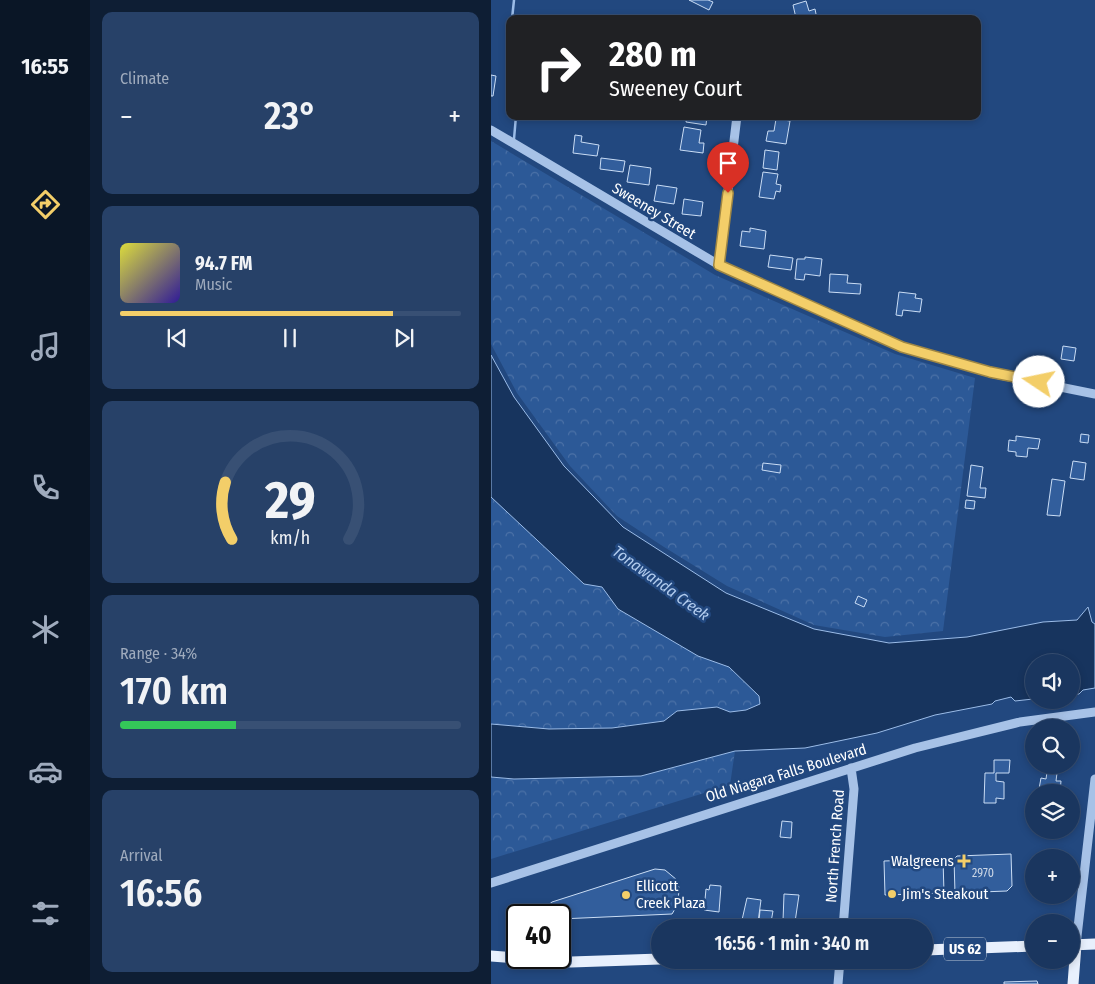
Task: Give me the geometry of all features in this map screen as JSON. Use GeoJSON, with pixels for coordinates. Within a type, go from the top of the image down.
{"type":"FeatureCollection","features":[{"type":"Feature","properties":{"kind":"main road"},"geometry":{"type":"LineString","coordinates":[[1080,945],[1095,944]]}},
{"type":"Feature","properties":{"kind":"main road","name":"US 62"},"geometry":{"type":"LineString","coordinates":[[933,950],[1025,946]]}},
{"type":"Feature","properties":{"kind":"main road"},"geometry":{"type":"LineString","coordinates":[[491,956],[571,962],[651,959]]}},
{"type":"Feature","properties":{"kind":"main road"},"geometry":{"type":"LineString","coordinates":[[1073,969],[1073,984]]}},
{"type":"Feature","properties":{"kind":"street"},"geometry":{"type":"LineString","coordinates":[[719,265],[737,120]]}},
{"type":"Feature","properties":{"kind":"street","name":"Sweeney Street"},"geometry":{"type":"LineString","coordinates":[[491,130],[719,265],[902,347],[990,372],[1095,394]]}},
{"type":"Feature","properties":{"kind":"street","name":"Old Niagara Falls Boulevard"},"geometry":{"type":"LineString","coordinates":[[491,883],[851,768],[984,729],[1095,712]]}},
{"type":"Feature","properties":{"kind":"street","name":"North French Road"},"geometry":{"type":"LineString","coordinates":[[844,919],[854,789],[851,768]]}},
{"type":"Feature","properties":{"kind":"street"},"geometry":{"type":"LineString","coordinates":[[1078,914],[1095,779]]}},
{"type":"Feature","properties":{"kind":"street"},"geometry":{"type":"LineString","coordinates":[[837,984],[839,969]]}},
{"type":"Feature","properties":{"kind":"green space"},"geometry":{"type":"Polygon","coordinates":[[[491,141],[715,275],[895,354],[975,378],[943,631],[885,637],[814,625],[727,586],[664,547],[617,516],[570,466],[517,393],[491,344],[491,141]]]}},
{"type":"Feature","properties":{"kind":"green space"},"geometry":{"type":"Polygon","coordinates":[[[491,497],[584,583],[603,587],[618,609],[698,656],[729,667],[760,696],[760,705],[746,710],[730,712],[717,707],[677,711],[664,721],[612,728],[549,729],[491,724],[491,497]]]}},
{"type":"Feature","properties":{"kind":"green space"},"geometry":{"type":"Polygon","coordinates":[[[735,751],[730,785],[491,859],[491,777],[514,779],[641,776],[735,751]]]}},
{"type":"Feature","properties":{"kind":"water","name":"Tonawanda Creek"},"geometry":{"type":"Polygon","coordinates":[[[491,355],[514,397],[564,466],[623,527],[726,593],[814,629],[889,643],[967,637],[1043,622],[1077,620],[1088,607],[1092,622],[1095,624],[1095,688],[1083,690],[1080,693],[1080,654],[1025,654],[1025,700],[1015,701],[1011,697],[995,701],[992,704],[935,715],[877,733],[805,748],[735,751],[641,776],[514,779],[491,777],[491,724],[549,729],[612,728],[664,721],[677,711],[717,707],[730,712],[746,710],[760,704],[759,696],[729,667],[698,656],[618,609],[602,587],[584,584],[491,497],[491,355]]]}},
{"type":"Feature","properties":{"kind":"building"},"geometry":{"type":"Polygon","coordinates":[[[689,0],[708,0],[713,2],[709,10],[689,0]]]}},
{"type":"Feature","properties":{"kind":"building"},"geometry":{"type":"Polygon","coordinates":[[[806,1],[809,11],[815,9],[816,15],[795,15],[793,5],[806,1]]]}},
{"type":"Feature","properties":{"kind":"building"},"geometry":{"type":"Polygon","coordinates":[[[491,75],[496,76],[493,96],[491,96],[491,75]]]}},
{"type":"Feature","properties":{"kind":"building"},"geometry":{"type":"Polygon","coordinates":[[[686,120],[707,120],[706,125],[686,122],[686,120]]]}},
{"type":"Feature","properties":{"kind":"building"},"geometry":{"type":"Polygon","coordinates":[[[776,120],[790,121],[786,144],[766,141],[768,131],[774,131],[776,120]]]}},
{"type":"Feature","properties":{"kind":"building"},"geometry":{"type":"Polygon","coordinates":[[[684,127],[701,130],[699,143],[704,143],[703,153],[680,150],[684,127]]]}},
{"type":"Feature","properties":{"kind":"building"},"geometry":{"type":"Polygon","coordinates":[[[575,135],[582,136],[581,142],[599,145],[597,156],[573,153],[575,135]]]}},
{"type":"Feature","properties":{"kind":"building"},"geometry":{"type":"Polygon","coordinates":[[[765,150],[779,152],[777,170],[763,168],[765,150]]]}},
{"type":"Feature","properties":{"kind":"building"},"geometry":{"type":"Polygon","coordinates":[[[601,158],[625,161],[623,172],[600,169],[601,158]]]}},
{"type":"Feature","properties":{"kind":"building"},"geometry":{"type":"Polygon","coordinates":[[[630,165],[651,168],[649,185],[627,182],[630,165]]]}},
{"type":"Feature","properties":{"kind":"building"},"geometry":{"type":"Polygon","coordinates":[[[763,172],[778,174],[776,184],[781,185],[780,192],[776,191],[774,199],[759,197],[763,172]]]}},
{"type":"Feature","properties":{"kind":"building"},"geometry":{"type":"Polygon","coordinates":[[[657,185],[677,188],[674,204],[654,201],[657,185]]]}},
{"type":"Feature","properties":{"kind":"building"},"geometry":{"type":"Polygon","coordinates":[[[684,199],[703,202],[701,216],[682,214],[684,199]]]}},
{"type":"Feature","properties":{"kind":"building"},"geometry":{"type":"Polygon","coordinates":[[[750,228],[766,231],[764,249],[740,246],[742,231],[750,232],[750,228]]]}},
{"type":"Feature","properties":{"kind":"building"},"geometry":{"type":"Polygon","coordinates":[[[770,255],[793,258],[791,270],[768,267],[770,255]]]}},
{"type":"Feature","properties":{"kind":"building"},"geometry":{"type":"Polygon","coordinates":[[[805,257],[822,259],[820,276],[805,274],[804,280],[795,279],[797,259],[805,259],[805,257]]]}},
{"type":"Feature","properties":{"kind":"building"},"geometry":{"type":"Polygon","coordinates":[[[830,274],[848,275],[847,283],[861,284],[860,294],[829,292],[830,274]]]}},
{"type":"Feature","properties":{"kind":"building"},"geometry":{"type":"Polygon","coordinates":[[[899,292],[916,294],[915,298],[922,299],[920,312],[903,310],[902,316],[896,315],[899,292]]]}},
{"type":"Feature","properties":{"kind":"building"},"geometry":{"type":"Polygon","coordinates":[[[1063,346],[1076,348],[1074,361],[1061,359],[1063,346]]]}},
{"type":"Feature","properties":{"kind":"building"},"geometry":{"type":"Polygon","coordinates":[[[1081,434],[1089,435],[1088,443],[1080,442],[1081,434]]]}},
{"type":"Feature","properties":{"kind":"building"},"geometry":{"type":"Polygon","coordinates":[[[1016,436],[1040,439],[1038,449],[1028,448],[1027,457],[1016,456],[1016,452],[1008,451],[1009,440],[1016,441],[1016,436]]]}},
{"type":"Feature","properties":{"kind":"building"},"geometry":{"type":"Polygon","coordinates":[[[1073,461],[1086,463],[1084,480],[1070,478],[1073,461]]]}},
{"type":"Feature","properties":{"kind":"building"},"geometry":{"type":"Polygon","coordinates":[[[763,463],[781,465],[780,473],[762,470],[763,463]]]}},
{"type":"Feature","properties":{"kind":"building"},"geometry":{"type":"Polygon","coordinates":[[[971,465],[983,467],[980,488],[986,488],[985,498],[967,496],[971,465]]]}},
{"type":"Feature","properties":{"kind":"building"},"geometry":{"type":"Polygon","coordinates":[[[1052,479],[1065,481],[1060,516],[1047,515],[1052,479]]]}},
{"type":"Feature","properties":{"kind":"building"},"geometry":{"type":"Polygon","coordinates":[[[966,500],[975,501],[974,509],[965,508],[966,500]]]}},
{"type":"Feature","properties":{"kind":"building"},"geometry":{"type":"Polygon","coordinates":[[[858,596],[867,600],[864,607],[855,603],[858,596]]]}},
{"type":"Feature","properties":{"kind":"building"},"geometry":{"type":"Polygon","coordinates":[[[994,760],[1010,760],[1009,773],[996,773],[996,781],[1004,782],[1004,799],[996,798],[996,803],[984,803],[985,773],[994,773],[994,760]]]}},
{"type":"Feature","properties":{"kind":"building"},"geometry":{"type":"Polygon","coordinates":[[[1047,774],[1057,774],[1056,781],[1061,781],[1061,784],[1040,784],[1041,778],[1046,779],[1047,774]]]}},
{"type":"Feature","properties":{"kind":"building"},"geometry":{"type":"Polygon","coordinates":[[[782,821],[792,822],[791,838],[780,837],[782,821]]]}},
{"type":"Feature","properties":{"kind":"building","name":"Walgreens"},"geometry":{"type":"Polygon","coordinates":[[[1011,854],[1012,886],[1007,891],[955,893],[954,859],[957,856],[1011,854]]]}},
{"type":"Feature","properties":{"kind":"building"},"geometry":{"type":"Polygon","coordinates":[[[943,859],[944,893],[885,895],[884,861],[943,859]]]}},
{"type":"Feature","properties":{"kind":"building","name":"Ellicott Creek Plaza"},"geometry":{"type":"Polygon","coordinates":[[[655,869],[665,870],[677,880],[679,888],[678,904],[672,914],[571,919],[571,904],[550,904],[655,869]]]}},
{"type":"Feature","properties":{"kind":"building"},"geometry":{"type":"Polygon","coordinates":[[[710,885],[721,886],[719,912],[704,910],[706,889],[709,890],[710,885]]]}},
{"type":"Feature","properties":{"kind":"building"},"geometry":{"type":"Polygon","coordinates":[[[784,894],[799,895],[795,919],[783,919],[784,894]]]}},
{"type":"Feature","properties":{"kind":"building"},"geometry":{"type":"Polygon","coordinates":[[[747,898],[761,900],[758,919],[742,919],[747,898]]]}},
{"type":"Feature","properties":{"kind":"building"},"geometry":{"type":"Polygon","coordinates":[[[760,910],[773,911],[772,919],[759,919],[760,910]]]}},
{"type":"Feature","properties":{"kind":"building"},"geometry":{"type":"Polygon","coordinates":[[[1037,981],[1038,984],[1004,984],[1004,982],[1037,981]]]}},
{"type":"Feature","properties":{"kind":"waterway"},"geometry":{"type":"LineString","coordinates":[[512,15],[514,0]]}},
{"type":"Feature","properties":{"kind":"waterway"},"geometry":{"type":"LineString","coordinates":[[514,139],[516,120]]}},
{"type":"Feature","properties":{"kind":"place","name":"Walgreens"},"geometry":{"type":"Point","coordinates":[964,861]}},
{"type":"Feature","properties":{"kind":"place","name":"Jim's Steakout"},"geometry":{"type":"Point","coordinates":[892,894]}},
{"type":"Feature","properties":{"kind":"place","name":"Ellicott Creek Plaza"},"geometry":{"type":"Point","coordinates":[626,895]}},
{"type":"Feature","properties":{"kind":"route"},"geometry":{"type":"LineString","coordinates":[[728,193],[719,265],[902,347],[990,372],[1039,382]]}}]}
